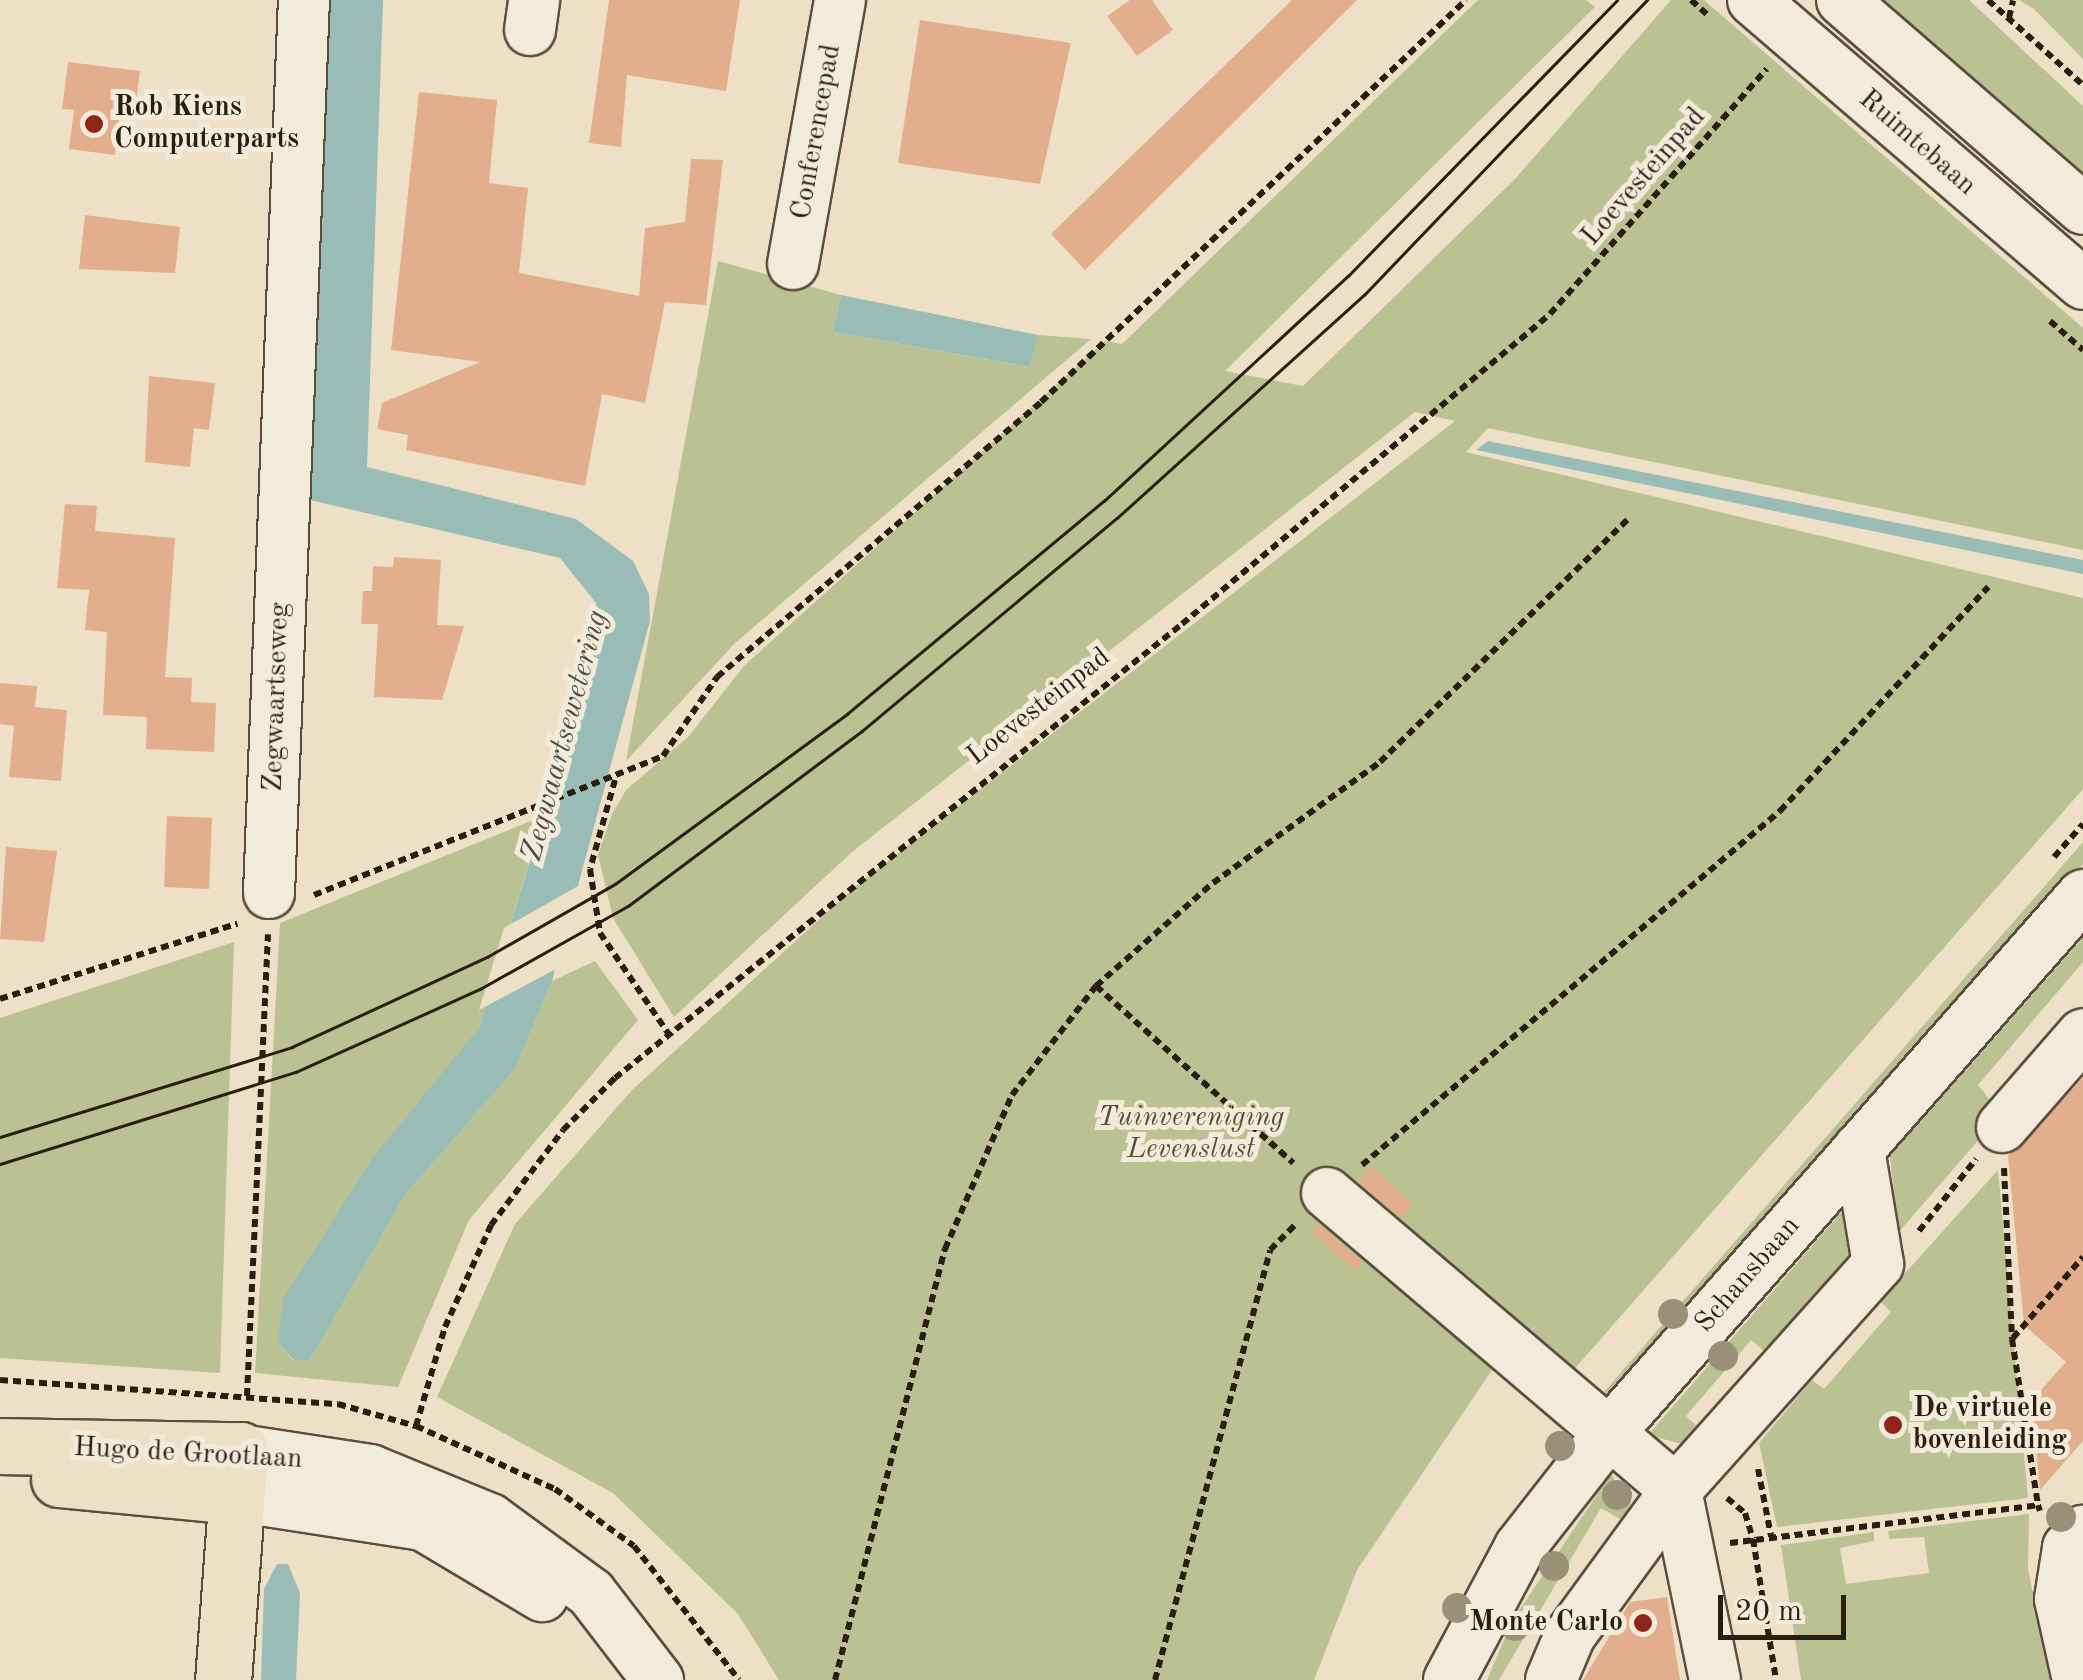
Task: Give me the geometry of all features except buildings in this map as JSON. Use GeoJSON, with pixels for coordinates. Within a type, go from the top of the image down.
{"type":"FeatureCollection","features":[{"type":"Feature","properties":{"kind":"main road","name":"Hugo de Grootlaan"},"geometry":{"type":"LineString","coordinates":[[0,1446],[237,1473]]}},
{"type":"Feature","properties":{"kind":"main road","name":"Hugo de Grootlaan"},"geometry":{"type":"LineString","coordinates":[[0,1472],[237,1473]]}},
{"type":"Feature","properties":{"kind":"main road"},"geometry":{"type":"LineString","coordinates":[[223,1680],[237,1473]]}},
{"type":"Feature","properties":{"kind":"street","name":"Zegwaartseweg"},"geometry":{"type":"LineString","coordinates":[[269,902],[304,0]]}},
{"type":"Feature","properties":{"kind":"street","name":"Conferencepad"},"geometry":{"type":"LineString","coordinates":[[793,264],[840,0]]}},
{"type":"Feature","properties":{"kind":"street","name":"Ruimtebaan"},"geometry":{"type":"LineString","coordinates":[[1753,0],[2083,284]]}},
{"type":"Feature","properties":{"kind":"street","name":"Ruimtebaan"},"geometry":{"type":"LineString","coordinates":[[1842,0],[2083,209]]}},
{"type":"Feature","properties":{"kind":"street","name":"Schansbaan"},"geometry":{"type":"LineString","coordinates":[[1449,1680],[1520,1548],[1609,1433],[2083,895]]}},
{"type":"Feature","properties":{"kind":"street"},"geometry":{"type":"LineString","coordinates":[[2002,1127],[2083,1034]]}},
{"type":"Feature","properties":{"kind":"street"},"geometry":{"type":"LineString","coordinates":[[1551,1680],[1570,1634],[1676,1490],[1878,1264],[1859,1148]]}},
{"type":"Feature","properties":{"kind":"street"},"geometry":{"type":"LineString","coordinates":[[1327,1193],[1676,1490],[1715,1680]]}},
{"type":"Feature","properties":{"kind":"street","name":"Hugo de Grootlaan"},"geometry":{"type":"LineString","coordinates":[[237,1473],[370,1470],[490,1518],[591,1593],[658,1680]]}},
{"type":"Feature","properties":{"kind":"street","name":"Hugo de Grootlaan"},"geometry":{"type":"LineString","coordinates":[[237,1473],[423,1525],[531,1587],[584,1632],[622,1680]]}},
{"type":"Feature","properties":{"kind":"street"},"geometry":{"type":"LineString","coordinates":[[2076,1540],[2060,1599],[2078,1680]]}},
{"type":"Feature","properties":{"kind":"path"},"geometry":{"type":"LineString","coordinates":[[0,999],[118,968],[269,902],[615,780],[663,756],[717,677],[1040,402],[1466,0]]}},
{"type":"Feature","properties":{"kind":"path"},"geometry":{"type":"LineString","coordinates":[[1988,0],[2083,85]]}},
{"type":"Feature","properties":{"kind":"path"},"geometry":{"type":"LineString","coordinates":[[2009,19],[2014,0]]}},
{"type":"Feature","properties":{"kind":"path","name":"Loevesteinpad"},"geometry":{"type":"LineString","coordinates":[[247,1394],[338,1404],[416,1426],[445,1327],[491,1225],[563,1130],[670,1036],[1182,624],[1550,314],[1767,69]]}},
{"type":"Feature","properties":{"kind":"path"},"geometry":{"type":"LineString","coordinates":[[835,1680],[946,1249],[1012,1095],[1096,986],[1213,883],[1380,762],[1627,520]]}},
{"type":"Feature","properties":{"kind":"path"},"geometry":{"type":"LineString","coordinates":[[1156,1680],[1270,1250],[1327,1193],[1780,811],[1988,587]]}},
{"type":"Feature","properties":{"kind":"path"},"geometry":{"type":"LineString","coordinates":[[615,780],[590,868],[600,933],[670,1036]]}},
{"type":"Feature","properties":{"kind":"path"},"geometry":{"type":"LineString","coordinates":[[0,1380],[247,1394],[269,902]]}},
{"type":"Feature","properties":{"kind":"path"},"geometry":{"type":"LineString","coordinates":[[1096,986],[1327,1193]]}},
{"type":"Feature","properties":{"kind":"path"},"geometry":{"type":"LineString","coordinates":[[1878,1264],[1910,1242],[2002,1127]]}},
{"type":"Feature","properties":{"kind":"path"},"geometry":{"type":"LineString","coordinates":[[2002,1127],[2012,1338],[2038,1504],[2045,1530],[2076,1540]]}},
{"type":"Feature","properties":{"kind":"path"},"geometry":{"type":"LineString","coordinates":[[2012,1338],[2083,1256]]}},
{"type":"Feature","properties":{"kind":"path"},"geometry":{"type":"LineString","coordinates":[[1676,1490],[1710,1484],[1745,1513],[1753,1539],[1776,1680]]}},
{"type":"Feature","properties":{"kind":"path"},"geometry":{"type":"LineString","coordinates":[[1689,1549],[2038,1504]]}},
{"type":"Feature","properties":{"kind":"green space","name":"Tuinvereniging Levenslust"},"geometry":{"type":"Polygon","coordinates":[[[1478,0],[1586,0],[1595,7],[1225,371],[1303,386],[1515,179],[1671,0],[1704,0],[2083,328],[2083,550],[1488,428],[1466,452],[2083,598],[2083,789],[1570,1374],[1528,1337],[1536,1325],[1496,1364],[1357,1570],[1314,1680],[779,1680],[738,1614],[613,1493],[437,1397],[515,1224],[632,1090],[856,886],[1455,421],[1415,412],[852,852],[674,1017],[613,918],[598,855],[612,814],[626,790],[688,737],[744,666],[1105,341],[1122,344],[1478,0]]]}},
{"type":"Feature","properties":{"kind":"green space"},"geometry":{"type":"Polygon","coordinates":[[[1871,0],[1969,0],[2083,106],[2083,195],[1871,0]]]}},
{"type":"Feature","properties":{"kind":"green space"},"geometry":{"type":"Polygon","coordinates":[[[2019,0],[2083,0],[2083,59],[2034,9],[2019,0]]]}},
{"type":"Feature","properties":{"kind":"green space"},"geometry":{"type":"Polygon","coordinates":[[[718,261],[841,295],[833,332],[1028,367],[1038,335],[1091,339],[735,643],[626,761],[718,261]]]}},
{"type":"Feature","properties":{"kind":"green space"},"geometry":{"type":"Polygon","coordinates":[[[543,816],[479,1028],[278,1343],[294,1361],[310,1360],[406,1194],[515,1069],[552,981],[595,961],[638,1020],[469,1220],[398,1387],[255,1373],[280,923],[543,816]]]}},
{"type":"Feature","properties":{"kind":"green space"},"geometry":{"type":"Polygon","coordinates":[[[2083,842],[2083,864],[1611,1402],[1603,1393],[2083,842]]]}},
{"type":"Feature","properties":{"kind":"green space"},"geometry":{"type":"Polygon","coordinates":[[[2083,938],[2083,962],[1978,1085],[2001,1114],[1898,1233],[1890,1156],[2083,938]]]}},
{"type":"Feature","properties":{"kind":"green space"},"geometry":{"type":"Polygon","coordinates":[[[234,942],[220,1373],[0,1358],[0,1018],[234,942]]]}},
{"type":"Feature","properties":{"kind":"green space"},"geometry":{"type":"Polygon","coordinates":[[[1998,1170],[2028,1498],[1777,1527],[1759,1443],[1812,1380],[1824,1389],[1891,1312],[1880,1301],[1998,1170]]]}},
{"type":"Feature","properties":{"kind":"green space"},"geometry":{"type":"Polygon","coordinates":[[[1858,1193],[1863,1252],[1770,1356],[1751,1340],[1686,1416],[1704,1433],[1689,1446],[1648,1435],[1858,1193]]]}},
{"type":"Feature","properties":{"kind":"green space"},"geometry":{"type":"Polygon","coordinates":[[[1611,1474],[1631,1503],[1622,1520],[1601,1508],[1499,1680],[1487,1680],[1512,1621],[1611,1474]]]}},
{"type":"Feature","properties":{"kind":"green space"},"geometry":{"type":"Polygon","coordinates":[[[2029,1514],[2028,1569],[2051,1680],[1801,1680],[1781,1545],[1874,1532],[1874,1541],[1840,1548],[1846,1584],[1929,1573],[1924,1537],[1889,1539],[1888,1531],[2029,1514]]]}},
{"type":"Feature","properties":{"kind":"water"},"geometry":{"type":"Polygon","coordinates":[[[329,0],[383,0],[367,467],[576,519],[633,561],[649,594],[650,621],[552,981],[515,1069],[406,1194],[310,1360],[295,1361],[278,1343],[283,1299],[374,1156],[479,1028],[601,627],[596,603],[560,558],[310,500],[329,0]]]}},
{"type":"Feature","properties":{"kind":"water"},"geometry":{"type":"Polygon","coordinates":[[[841,295],[1038,335],[1029,367],[833,332],[841,295]]]}},
{"type":"Feature","properties":{"kind":"water"},"geometry":{"type":"Polygon","coordinates":[[[1488,441],[2083,560],[2083,574],[1476,450],[1488,441]]]}},
{"type":"Feature","properties":{"kind":"water"},"geometry":{"type":"Polygon","coordinates":[[[277,1564],[288,1564],[300,1593],[296,1680],[261,1680],[264,1589],[277,1564]]]}},
{"type":"Feature","properties":{"kind":"pier"},"geometry":{"type":"Polygon","coordinates":[[[578,886],[560,967],[479,1010],[504,928],[578,886]]]}},
{"type":"Feature","properties":{"kind":"tram line"},"geometry":{"type":"LineString","coordinates":[[0,1137],[292,1047],[487,957],[615,884],[847,714],[1104,501],[1348,276],[1617,0]]}},
{"type":"Feature","properties":{"kind":"tram line"},"geometry":{"type":"LineString","coordinates":[[0,1164],[296,1072],[480,989],[628,906],[862,731],[1117,518],[1364,295],[1647,0]]}},
{"type":"Feature","properties":{"kind":"place","name":"Rob Kiens Computerparts"},"geometry":{"type":"Point","coordinates":[94,124]}},
{"type":"Feature","properties":{"kind":"place","name":"De virtuele bovenleiding"},"geometry":{"type":"Point","coordinates":[1893,1425]}},
{"type":"Feature","properties":{"kind":"place","name":"Monte Carlo"},"geometry":{"type":"Point","coordinates":[1643,1623]}},
{"type":"Feature","properties":{"kind":"water label","name":"Zegwaartsewetering"},"geometry":{"type":"Point","coordinates":[565,736]}}]}
